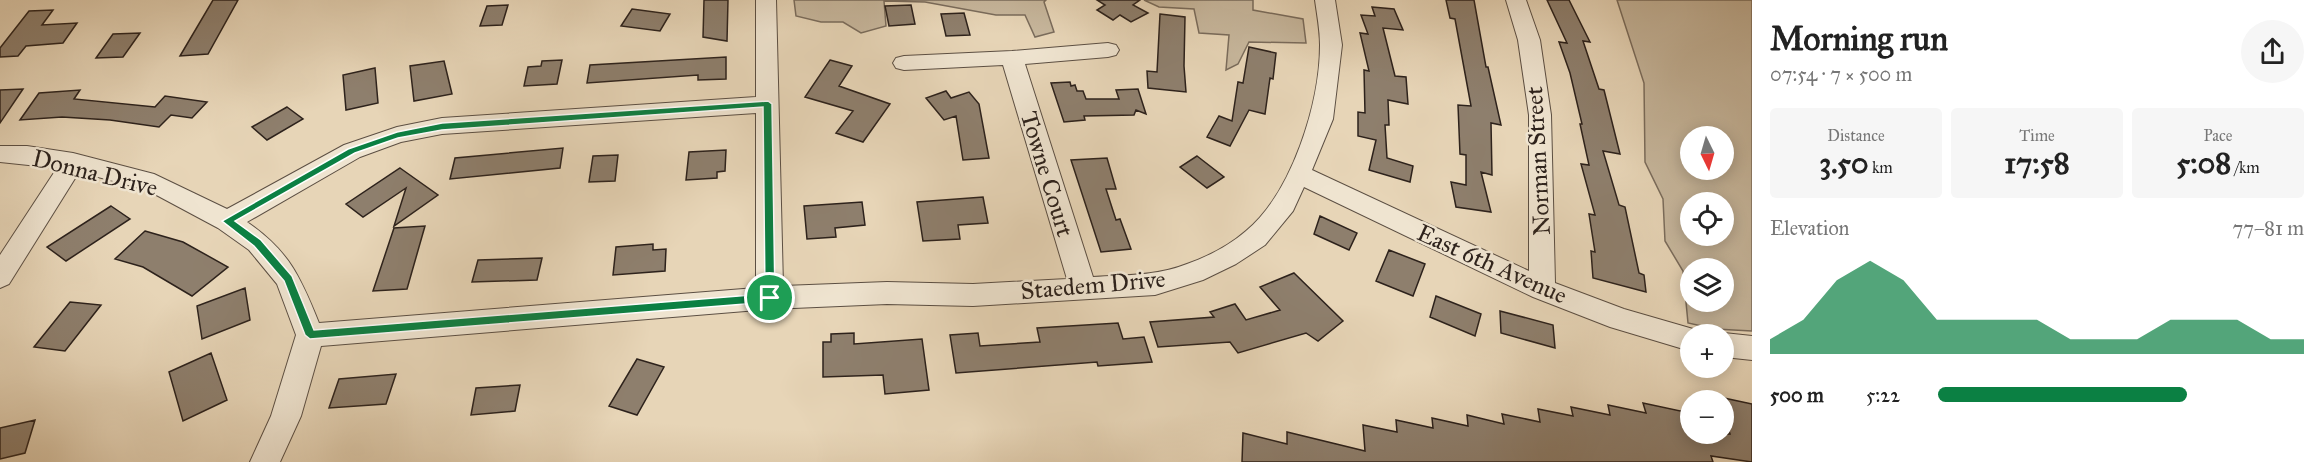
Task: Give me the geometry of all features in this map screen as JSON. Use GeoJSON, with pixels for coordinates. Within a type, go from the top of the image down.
{"type":"FeatureCollection","features":[{"type":"Feature","properties":{"kind":"street"},"geometry":{"type":"LineString","coordinates":[[266,462],[286,416],[310,335],[770,298],[766,0]]}},
{"type":"Feature","properties":{"kind":"street","name":"Staedem Drive"},"geometry":{"type":"LineString","coordinates":[[770,298],[887,293],[973,295],[1155,284],[1194,273],[1227,257],[1256,238],[1284,204],[1322,119],[1331,45],[1324,0]]}},
{"type":"Feature","properties":{"kind":"street","name":"Norman Street"},"geometry":{"type":"LineString","coordinates":[[1516,0],[1529,40],[1540,115],[1542,289]]}},
{"type":"Feature","properties":{"kind":"street"},"geometry":{"type":"LineString","coordinates":[[904,63],[1012,58],[1108,50]]}},
{"type":"Feature","properties":{"kind":"street","name":"Towne Court"},"geometry":{"type":"LineString","coordinates":[[1012,58],[1083,289]]}},
{"type":"Feature","properties":{"kind":"street"},"geometry":{"type":"LineString","coordinates":[[227,221],[352,151],[397,135],[442,126],[768,104]]}},
{"type":"Feature","properties":{"kind":"street","name":"Donna Drive"},"geometry":{"type":"LineString","coordinates":[[0,154],[27,155],[73,162],[154,183],[227,221],[258,243],[288,279],[310,335]]}},
{"type":"Feature","properties":{"kind":"street"},"geometry":{"type":"LineString","coordinates":[[0,277],[73,162]]}},
{"type":"Feature","properties":{"kind":"street","name":"East 6th Avenue"},"geometry":{"type":"LineString","coordinates":[[1299,174],[1542,289],[1620,319],[1680,336]]}},
{"type":"Feature","properties":{"kind":"street"},"geometry":{"type":"LineString","coordinates":[[1734,346],[1752,348]]}},
{"type":"Feature","properties":{"kind":"shaded area"},"geometry":{"type":"Polygon","coordinates":[[[794,0],[1046,0],[1044,2],[1054,32],[1035,37],[1025,15],[996,15],[925,2],[884,1],[886,26],[861,33],[843,22],[821,22],[796,16],[794,0]]]}},
{"type":"Feature","properties":{"kind":"shaded area"},"geometry":{"type":"Polygon","coordinates":[[[1144,0],[1253,0],[1253,10],[1303,19],[1306,43],[1249,42],[1238,64],[1226,70],[1229,35],[1199,33],[1194,9],[1159,7],[1144,0]]]}},
{"type":"Feature","properties":{"kind":"shaded area"},"geometry":{"type":"Polygon","coordinates":[[[1617,0],[1752,0],[1752,331],[1734,330],[1734,324],[1688,323],[1687,312],[1734,312],[1734,258],[1680,258],[1680,266],[1665,241],[1663,199],[1645,162],[1644,83],[1617,0]]]}},
{"type":"Feature","properties":{"kind":"building"},"geometry":{"type":"Polygon","coordinates":[[[213,0],[238,0],[208,54],[180,56],[213,0]]]}},
{"type":"Feature","properties":{"kind":"building"},"geometry":{"type":"Polygon","coordinates":[[[704,0],[728,0],[727,41],[703,37],[704,0]]]}},
{"type":"Feature","properties":{"kind":"building"},"geometry":{"type":"Polygon","coordinates":[[[1097,0],[1140,0],[1133,5],[1148,13],[1131,22],[1120,15],[1113,20],[1097,10],[1105,5],[1097,0]]]}},
{"type":"Feature","properties":{"kind":"building"},"geometry":{"type":"Polygon","coordinates":[[[1446,0],[1474,0],[1486,67],[1488,67],[1501,125],[1491,123],[1492,175],[1481,172],[1491,212],[1456,207],[1451,182],[1466,185],[1466,155],[1460,154],[1458,105],[1471,106],[1455,19],[1450,18],[1446,0]]]}},
{"type":"Feature","properties":{"kind":"building"},"geometry":{"type":"Polygon","coordinates":[[[1547,0],[1569,0],[1590,42],[1583,41],[1599,89],[1604,90],[1620,154],[1603,151],[1619,205],[1625,207],[1639,273],[1644,275],[1646,292],[1593,278],[1591,251],[1595,252],[1589,214],[1595,215],[1581,164],[1589,165],[1570,73],[1559,42],[1567,43],[1547,0]]]}},
{"type":"Feature","properties":{"kind":"building"},"geometry":{"type":"Polygon","coordinates":[[[508,5],[502,25],[480,26],[487,6],[508,5]]]}},
{"type":"Feature","properties":{"kind":"building"},"geometry":{"type":"Polygon","coordinates":[[[911,5],[915,24],[889,26],[885,6],[911,5]]]}},
{"type":"Feature","properties":{"kind":"building"},"geometry":{"type":"Polygon","coordinates":[[[1372,7],[1394,9],[1403,30],[1383,28],[1395,76],[1406,77],[1408,104],[1388,100],[1389,125],[1385,125],[1387,158],[1413,166],[1410,182],[1369,170],[1376,140],[1358,136],[1358,112],[1365,113],[1364,70],[1369,71],[1360,33],[1368,34],[1361,15],[1375,16],[1372,7]]]}},
{"type":"Feature","properties":{"kind":"building"},"geometry":{"type":"Polygon","coordinates":[[[632,9],[670,14],[660,31],[621,26],[632,9]]]}},
{"type":"Feature","properties":{"kind":"building"},"geometry":{"type":"Polygon","coordinates":[[[53,10],[42,25],[77,23],[63,43],[26,46],[18,56],[0,57],[0,48],[29,11],[53,10]]]}},
{"type":"Feature","properties":{"kind":"building"},"geometry":{"type":"Polygon","coordinates":[[[964,13],[970,35],[946,36],[941,14],[964,13]]]}},
{"type":"Feature","properties":{"kind":"building"},"geometry":{"type":"Polygon","coordinates":[[[1160,14],[1185,17],[1186,92],[1148,88],[1147,71],[1157,72],[1160,14]]]}},
{"type":"Feature","properties":{"kind":"building"},"geometry":{"type":"Polygon","coordinates":[[[140,33],[123,57],[96,58],[113,34],[140,33]]]}},
{"type":"Feature","properties":{"kind":"building"},"geometry":{"type":"Polygon","coordinates":[[[1249,47],[1276,53],[1273,79],[1270,78],[1265,114],[1249,110],[1230,146],[1207,137],[1219,116],[1232,121],[1238,82],[1243,83],[1249,47]]]}},
{"type":"Feature","properties":{"kind":"building"},"geometry":{"type":"Polygon","coordinates":[[[726,57],[726,79],[698,80],[698,75],[587,83],[590,65],[726,57]]]}},
{"type":"Feature","properties":{"kind":"building"},"geometry":{"type":"Polygon","coordinates":[[[562,60],[557,84],[524,86],[528,67],[541,66],[542,61],[562,60]]]}},
{"type":"Feature","properties":{"kind":"building"},"geometry":{"type":"Polygon","coordinates":[[[830,60],[852,66],[839,86],[890,104],[863,142],[836,133],[853,111],[805,97],[830,60]]]}},
{"type":"Feature","properties":{"kind":"building"},"geometry":{"type":"Polygon","coordinates":[[[444,61],[452,94],[414,101],[410,66],[444,61]]]}},
{"type":"Feature","properties":{"kind":"building"},"geometry":{"type":"Polygon","coordinates":[[[375,68],[378,103],[346,110],[343,75],[375,68]]]}},
{"type":"Feature","properties":{"kind":"building"},"geometry":{"type":"Polygon","coordinates":[[[1070,82],[1071,86],[1075,85],[1077,91],[1083,91],[1086,99],[1119,99],[1116,90],[1138,89],[1146,114],[1136,110],[1134,115],[1084,116],[1085,120],[1064,122],[1051,83],[1070,82]]]}},
{"type":"Feature","properties":{"kind":"building"},"geometry":{"type":"Polygon","coordinates":[[[23,89],[0,123],[0,90],[23,89]]]}},
{"type":"Feature","properties":{"kind":"building"},"geometry":{"type":"Polygon","coordinates":[[[80,90],[74,99],[155,107],[165,96],[207,102],[192,118],[171,115],[159,127],[110,120],[62,117],[20,120],[39,93],[80,90]]]}},
{"type":"Feature","properties":{"kind":"building"},"geometry":{"type":"Polygon","coordinates":[[[946,91],[951,98],[969,92],[979,104],[989,158],[963,160],[956,116],[944,120],[926,98],[946,91]]]}},
{"type":"Feature","properties":{"kind":"building"},"geometry":{"type":"Polygon","coordinates":[[[287,107],[303,119],[267,140],[252,127],[287,107]]]}},
{"type":"Feature","properties":{"kind":"building"},"geometry":{"type":"Polygon","coordinates":[[[563,148],[560,168],[450,179],[455,158],[563,148]]]}},
{"type":"Feature","properties":{"kind":"building"},"geometry":{"type":"Polygon","coordinates":[[[726,150],[725,171],[717,172],[717,178],[686,180],[689,152],[726,150]]]}},
{"type":"Feature","properties":{"kind":"building"},"geometry":{"type":"Polygon","coordinates":[[[618,155],[615,181],[589,182],[593,156],[618,155]]]}},
{"type":"Feature","properties":{"kind":"building"},"geometry":{"type":"Polygon","coordinates":[[[1197,156],[1224,177],[1207,188],[1180,167],[1197,156]]]}},
{"type":"Feature","properties":{"kind":"building"},"geometry":{"type":"Polygon","coordinates":[[[1107,158],[1116,189],[1106,189],[1116,220],[1120,219],[1131,249],[1101,252],[1071,160],[1107,158]]]}},
{"type":"Feature","properties":{"kind":"building"},"geometry":{"type":"Polygon","coordinates":[[[400,168],[438,195],[394,226],[406,188],[363,217],[346,204],[400,168]]]}},
{"type":"Feature","properties":{"kind":"building"},"geometry":{"type":"Polygon","coordinates":[[[983,197],[988,223],[958,225],[960,239],[923,241],[917,202],[983,197]]]}},
{"type":"Feature","properties":{"kind":"building"},"geometry":{"type":"Polygon","coordinates":[[[862,202],[865,225],[835,228],[836,237],[807,239],[804,206],[862,202]]]}},
{"type":"Feature","properties":{"kind":"building"},"geometry":{"type":"Polygon","coordinates":[[[111,206],[130,219],[66,261],[47,247],[111,206]]]}},
{"type":"Feature","properties":{"kind":"building"},"geometry":{"type":"Polygon","coordinates":[[[1320,216],[1357,233],[1349,250],[1314,234],[1320,216]]]}},
{"type":"Feature","properties":{"kind":"building"},"geometry":{"type":"Polygon","coordinates":[[[425,226],[407,289],[373,291],[394,228],[425,226]]]}},
{"type":"Feature","properties":{"kind":"building"},"geometry":{"type":"Polygon","coordinates":[[[145,231],[183,242],[228,267],[192,296],[143,267],[115,259],[145,231]]]}},
{"type":"Feature","properties":{"kind":"building"},"geometry":{"type":"Polygon","coordinates":[[[653,244],[653,250],[666,249],[665,271],[613,275],[616,247],[653,244]]]}},
{"type":"Feature","properties":{"kind":"building"},"geometry":{"type":"Polygon","coordinates":[[[1389,250],[1425,264],[1413,296],[1376,281],[1389,250]]]}},
{"type":"Feature","properties":{"kind":"building"},"geometry":{"type":"Polygon","coordinates":[[[542,258],[537,280],[472,282],[478,260],[542,258]]]}},
{"type":"Feature","properties":{"kind":"building"},"geometry":{"type":"Polygon","coordinates":[[[1294,273],[1343,321],[1318,341],[1306,333],[1238,353],[1230,342],[1158,347],[1150,322],[1214,317],[1210,312],[1235,304],[1246,320],[1280,310],[1260,287],[1294,273]]]}},
{"type":"Feature","properties":{"kind":"building"},"geometry":{"type":"Polygon","coordinates":[[[245,288],[250,320],[202,339],[197,306],[245,288]]]}},
{"type":"Feature","properties":{"kind":"building"},"geometry":{"type":"Polygon","coordinates":[[[1436,296],[1481,314],[1475,336],[1430,317],[1436,296]]]}},
{"type":"Feature","properties":{"kind":"building"},"geometry":{"type":"Polygon","coordinates":[[[70,302],[101,305],[65,351],[34,347],[70,302]]]}},
{"type":"Feature","properties":{"kind":"building"},"geometry":{"type":"Polygon","coordinates":[[[1500,311],[1553,325],[1555,348],[1501,333],[1500,311]]]}},
{"type":"Feature","properties":{"kind":"building"},"geometry":{"type":"Polygon","coordinates":[[[1118,323],[1123,339],[1144,337],[1152,362],[1098,366],[1097,362],[956,373],[950,335],[978,333],[980,346],[1040,342],[1037,328],[1118,323]]]}},
{"type":"Feature","properties":{"kind":"building"},"geometry":{"type":"Polygon","coordinates":[[[854,333],[854,344],[922,339],[929,390],[885,394],[883,375],[823,377],[823,342],[831,342],[831,334],[854,333]]]}},
{"type":"Feature","properties":{"kind":"building"},"geometry":{"type":"Polygon","coordinates":[[[211,353],[227,400],[183,421],[169,372],[211,353]]]}},
{"type":"Feature","properties":{"kind":"building"},"geometry":{"type":"Polygon","coordinates":[[[637,359],[664,367],[637,415],[609,406],[637,359]]]}},
{"type":"Feature","properties":{"kind":"building"},"geometry":{"type":"Polygon","coordinates":[[[396,374],[386,404],[329,408],[339,379],[396,374]]]}},
{"type":"Feature","properties":{"kind":"building"},"geometry":{"type":"Polygon","coordinates":[[[520,385],[515,411],[471,415],[476,388],[520,385]]]}},
{"type":"Feature","properties":{"kind":"building"},"geometry":{"type":"Polygon","coordinates":[[[1734,400],[1752,404],[1752,462],[1711,456],[1713,462],[1242,462],[1243,433],[1287,444],[1287,432],[1365,451],[1363,425],[1397,432],[1396,420],[1433,428],[1432,418],[1468,426],[1467,415],[1504,424],[1502,414],[1540,422],[1538,409],[1573,416],[1571,407],[1610,415],[1608,405],[1646,413],[1643,403],[1680,411],[1680,444],[1734,444],[1734,400]]]}},
{"type":"Feature","properties":{"kind":"building"},"geometry":{"type":"Polygon","coordinates":[[[35,420],[25,453],[0,459],[0,428],[35,420]]]}},
{"type":"Feature","properties":{"kind":"route"},"geometry":{"type":"LineString","coordinates":[[768,104],[770,298],[310,335],[288,279],[258,243],[227,221],[352,151],[397,135],[442,126],[768,104]]}}]}
